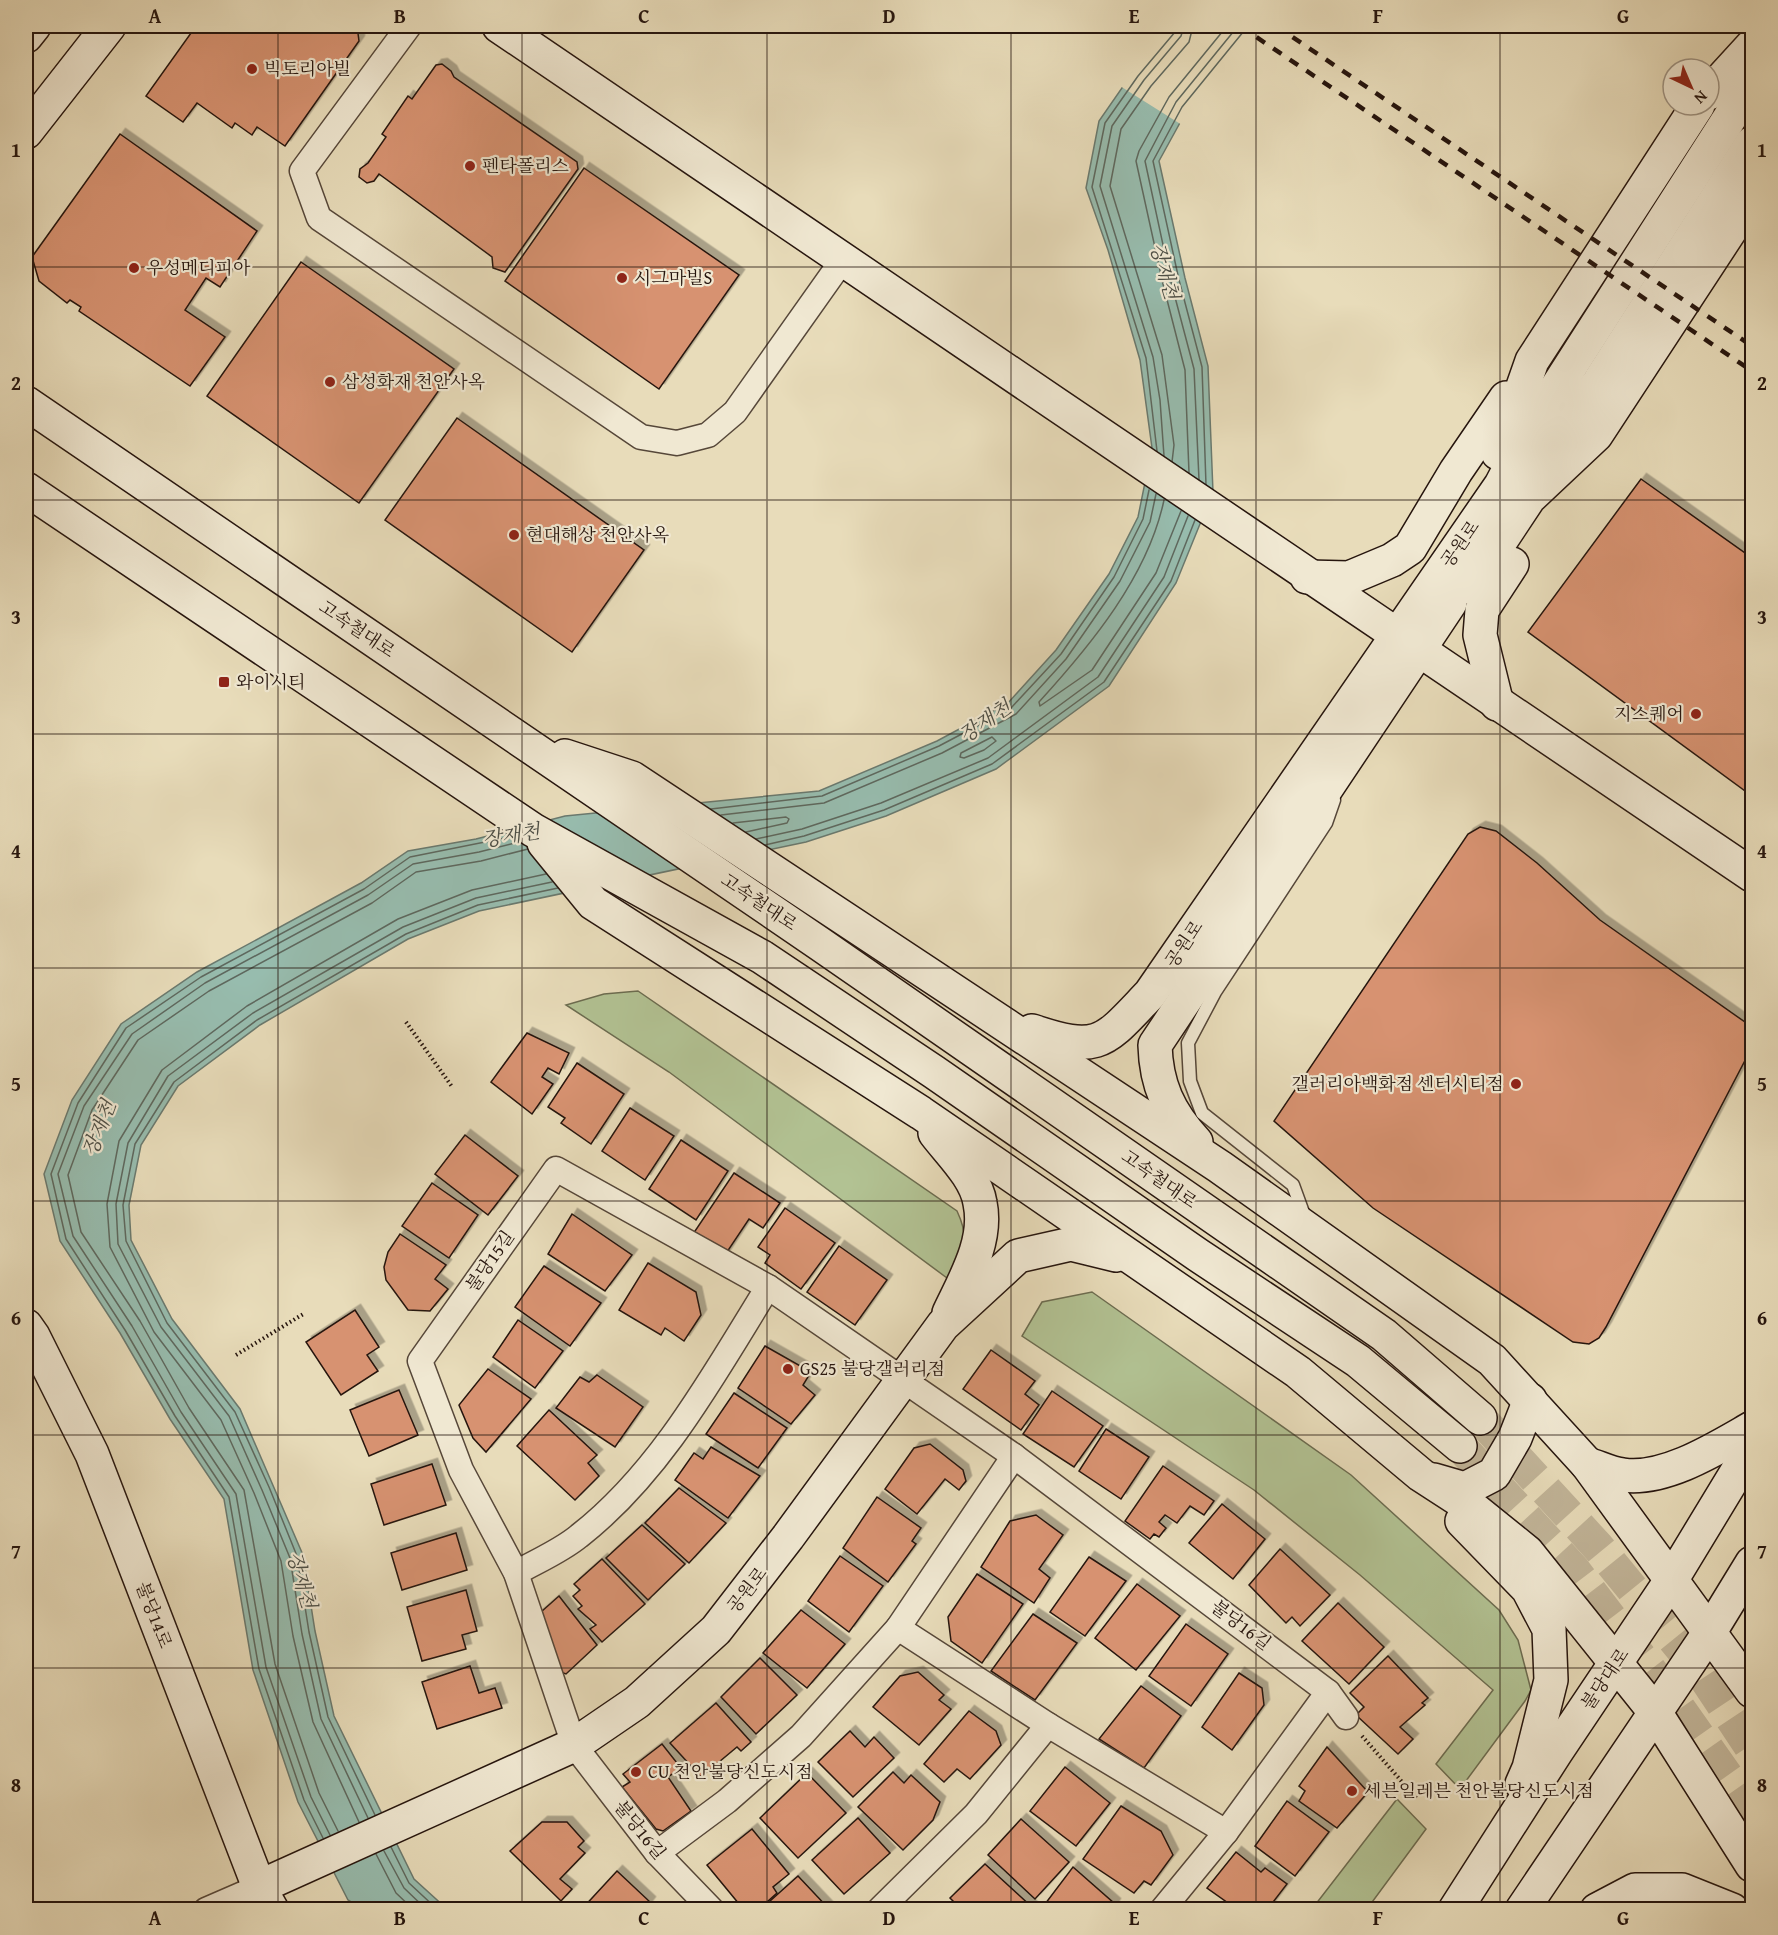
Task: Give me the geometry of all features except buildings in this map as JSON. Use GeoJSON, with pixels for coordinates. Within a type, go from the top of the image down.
{"type":"FeatureCollection","features":[{"type":"Feature","properties":{"kind":"main road"},"geometry":{"type":"LineString","coordinates":[[26,36],[34,26]]}},
{"type":"Feature","properties":{"kind":"main road"},"geometry":{"type":"LineString","coordinates":[[26,132],[109,26]]}},
{"type":"Feature","properties":{"kind":"main road"},"geometry":{"type":"LineString","coordinates":[[499,26],[1135,456],[1307,577],[1752,875]]}},
{"type":"Feature","properties":{"kind":"main road"},"geometry":{"type":"LineString","coordinates":[[1721,80],[1752,46]]}},
{"type":"Feature","properties":{"kind":"main road","name":"공원로"},"geometry":{"type":"LineString","coordinates":[[997,1019],[1065,1042],[1082,1044],[1111,1035],[1150,994],[1444,589],[1532,426],[1752,83]]}},
{"type":"Feature","properties":{"kind":"main road"},"geometry":{"type":"LineString","coordinates":[[1307,577],[1349,578],[1392,560],[1410,548],[1456,471],[1532,361],[1690,117]]}},
{"type":"Feature","properties":{"kind":"main road","name":"공원로"},"geometry":{"type":"LineString","coordinates":[[1444,589],[1453,585],[1526,479],[1599,382],[1752,143]]}},
{"type":"Feature","properties":{"kind":"main road"},"geometry":{"type":"LineString","coordinates":[[1497,704],[1480,635],[1482,610],[1752,197]]}},
{"type":"Feature","properties":{"kind":"main road"},"geometry":{"type":"LineString","coordinates":[[1532,361],[1505,438],[1463,517],[1444,589],[1467,592],[1529,498],[1596,435]]}},
{"type":"Feature","properties":{"kind":"main road","name":"고속철대로"},"geometry":{"type":"LineString","coordinates":[[26,403],[820,944],[1384,1335],[1480,1418]]}},
{"type":"Feature","properties":{"kind":"main road"},"geometry":{"type":"LineString","coordinates":[[26,489],[533,830],[762,957],[1358,1361],[1460,1446]]}},
{"type":"Feature","properties":{"kind":"main road","name":"공원로"},"geometry":{"type":"LineString","coordinates":[[1220,1167],[1182,1127],[1164,1095],[1156,1072],[1155,1045],[1349,753],[1407,643]]}},
{"type":"Feature","properties":{"kind":"main road"},"geometry":{"type":"LineString","coordinates":[[526,743],[632,778],[1220,1167],[1492,1360],[1587,1464],[1711,1630],[1752,1691]]}},
{"type":"Feature","properties":{"kind":"main road"},"geometry":{"type":"LineString","coordinates":[[533,830],[592,903],[921,1113],[1298,1372],[1421,1475],[1475,1510],[1527,1552],[1617,1661],[1655,1712],[1752,1865]]}},
{"type":"Feature","properties":{"kind":"main road"},"geometry":{"type":"LineString","coordinates":[[921,1113],[970,1180],[981,1202],[980,1244],[944,1325]]}},
{"type":"Feature","properties":{"kind":"main road"},"geometry":{"type":"LineString","coordinates":[[944,1325],[1018,1256],[1071,1244],[1133,1258]]}},
{"type":"Feature","properties":{"kind":"main road","name":"공원로"},"geometry":{"type":"LineString","coordinates":[[266,1898],[316,1859],[574,1745],[637,1702],[716,1630],[944,1325]]}},
{"type":"Feature","properties":{"kind":"main road","name":"불당14로"},"geometry":{"type":"LineString","coordinates":[[26,1326],[92,1454],[266,1898]]}},
{"type":"Feature","properties":{"kind":"main road"},"geometry":{"type":"LineString","coordinates":[[1421,1475],[1448,1486],[1465,1489],[1494,1474],[1515,1438],[1530,1400]]}},
{"type":"Feature","properties":{"kind":"main road"},"geometry":{"type":"LineString","coordinates":[[1587,1464],[1623,1476],[1665,1471],[1717,1448],[1752,1428]]}},
{"type":"Feature","properties":{"kind":"main road","name":"불당대로"},"geometry":{"type":"LineString","coordinates":[[1455,1910],[1672,1579],[1752,1447]]}},
{"type":"Feature","properties":{"kind":"main road"},"geometry":{"type":"LineString","coordinates":[[1421,1475],[1477,1538],[1528,1589],[1549,1629],[1551,1680],[1529,1768],[1488,1860]]}},
{"type":"Feature","properties":{"kind":"main road"},"geometry":{"type":"LineString","coordinates":[[1522,1910],[1711,1630],[1752,1563]]}},
{"type":"Feature","properties":{"kind":"main road"},"geometry":{"type":"LineString","coordinates":[[1597,1910],[1635,1890],[1682,1890],[1732,1910]]}},
{"type":"Feature","properties":{"kind":"street"},"geometry":{"type":"LineString","coordinates":[[409,26],[302,171],[319,218],[641,437],[677,443],[708,435],[735,412],[844,258]]}},
{"type":"Feature","properties":{"kind":"street","name":"불당15길"},"geometry":{"type":"LineString","coordinates":[[574,1745],[516,1574],[461,1470],[420,1361],[556,1169],[768,1287],[902,1381]]}},
{"type":"Feature","properties":{"kind":"street"},"geometry":{"type":"LineString","coordinates":[[516,1574],[579,1536],[629,1489],[676,1430],[768,1287]]}},
{"type":"Feature","properties":{"kind":"street","name":"불당16길"},"geometry":{"type":"LineString","coordinates":[[902,1381],[1014,1456],[1328,1692],[1346,1717]]}},
{"type":"Feature","properties":{"kind":"street"},"geometry":{"type":"LineString","coordinates":[[657,1853],[727,1801],[801,1736],[898,1628],[1014,1456]]}},
{"type":"Feature","properties":{"kind":"street"},"geometry":{"type":"LineString","coordinates":[[898,1628],[1048,1725],[1226,1832]]}},
{"type":"Feature","properties":{"kind":"street"},"geometry":{"type":"LineString","coordinates":[[1162,1910],[1226,1832],[1328,1692]]}},
{"type":"Feature","properties":{"kind":"street"},"geometry":{"type":"LineString","coordinates":[[879,1910],[976,1814],[1048,1725]]}},
{"type":"Feature","properties":{"kind":"street","name":"불당16길"},"geometry":{"type":"LineString","coordinates":[[574,1745],[657,1853],[712,1910]]}},
{"type":"Feature","properties":{"kind":"street"},"geometry":{"type":"LineString","coordinates":[[206,1910],[266,1898]]}},
{"type":"Feature","properties":{"kind":"lane"},"geometry":{"type":"LineString","coordinates":[[1309,1230],[1293,1185],[1202,1113],[1190,1082],[1188,1043],[1215,992],[1326,823],[1349,753]]}},
{"type":"Feature","properties":{"kind":"path"},"geometry":{"type":"LineString","coordinates":[[406,1022],[453,1088]]}},
{"type":"Feature","properties":{"kind":"path"},"geometry":{"type":"LineString","coordinates":[[236,1355],[305,1313]]}},
{"type":"Feature","properties":{"kind":"path"},"geometry":{"type":"LineString","coordinates":[[1346,1717],[1417,1799]]}},
{"type":"Feature","properties":{"kind":"shaded area"},"geometry":{"type":"Polygon","coordinates":[[[638,991],[957,1211],[964,1231],[964,1246],[947,1278],[669,1072],[566,1005],[604,994],[638,991]]]}},
{"type":"Feature","properties":{"kind":"shaded area"},"geometry":{"type":"Polygon","coordinates":[[[1092,1292],[1351,1475],[1499,1610],[1518,1640],[1531,1690],[1460,1789],[1436,1764],[1493,1690],[1360,1575],[1254,1490],[1022,1336],[1042,1302],[1092,1292]]]}},
{"type":"Feature","properties":{"kind":"shaded area"},"geometry":{"type":"Polygon","coordinates":[[[1397,1799],[1426,1829],[1367,1909],[1312,1909],[1397,1799]]]}},
{"type":"Feature","properties":{"kind":"water","name":"장재천"},"geometry":{"type":"Polygon","coordinates":[[[1133,72],[1187,110],[1159,161],[1185,278],[1208,366],[1213,492],[1176,583],[1109,686],[996,769],[886,816],[806,842],[479,911],[408,939],[260,1025],[178,1086],[141,1145],[129,1205],[131,1240],[172,1319],[240,1409],[303,1555],[315,1631],[334,1716],[414,1879],[447,1909],[362,1909],[348,1900],[298,1802],[253,1670],[224,1499],[170,1419],[120,1333],[60,1241],[44,1174],[72,1100],[121,1024],[197,972],[361,883],[408,851],[476,839],[565,816],[819,791],[937,741],[1008,703],[1056,650],[1109,574],[1138,517],[1152,448],[1140,360],[1108,250],[1086,188],[1099,121],[1133,72]]]}},
{"type":"Feature","properties":{"kind":"pier"},"geometry":{"type":"Polygon","coordinates":[[[1169,26],[1259,26],[1189,112],[1182,125],[1120,86],[1169,26]]]}},
{"type":"Feature","properties":{"kind":"tunnel"},"geometry":{"type":"LineString","coordinates":[[1480,1418],[1598,1547],[1703,1675],[1752,1749]]}},
{"type":"Feature","properties":{"kind":"tunnel"},"geometry":{"type":"LineString","coordinates":[[1460,1446],[1574,1570],[1676,1704],[1752,1812]]}},
{"type":"Feature","properties":{"kind":"railway"},"geometry":{"type":"LineString","coordinates":[[1240,26],[1752,371]]}},
{"type":"Feature","properties":{"kind":"railway"},"geometry":{"type":"LineString","coordinates":[[1276,26],[1752,346]]}},
{"type":"Feature","properties":{"kind":"place","name":"빅토리아빌"},"geometry":{"type":"Point","coordinates":[252,69]}},
{"type":"Feature","properties":{"kind":"place","name":"펜타폴리스"},"geometry":{"type":"Point","coordinates":[470,166]}},
{"type":"Feature","properties":{"kind":"place","name":"우성메디피아"},"geometry":{"type":"Point","coordinates":[134,268]}},
{"type":"Feature","properties":{"kind":"place","name":"시그마빌S"},"geometry":{"type":"Point","coordinates":[622,278]}},
{"type":"Feature","properties":{"kind":"place","name":"삼성화재 천안사옥"},"geometry":{"type":"Point","coordinates":[330,382]}},
{"type":"Feature","properties":{"kind":"place","name":"현대해상 천안사옥"},"geometry":{"type":"Point","coordinates":[514,535]}},
{"type":"Feature","properties":{"kind":"place","name":"와이시티"},"geometry":{"type":"Point","coordinates":[224,682]}},
{"type":"Feature","properties":{"kind":"place","name":"지스퀘어"},"geometry":{"type":"Point","coordinates":[1696,714]}},
{"type":"Feature","properties":{"kind":"place","name":"갤러리아백화점 센터시티점"},"geometry":{"type":"Point","coordinates":[1516,1084]}},
{"type":"Feature","properties":{"kind":"place","name":"GS25 불당갤러리점"},"geometry":{"type":"Point","coordinates":[788,1369]}},
{"type":"Feature","properties":{"kind":"place","name":"CU 천안불당신도시점"},"geometry":{"type":"Point","coordinates":[636,1772]}},
{"type":"Feature","properties":{"kind":"place","name":"세븐일레븐 천안불당신도시점"},"geometry":{"type":"Point","coordinates":[1352,1791]}}]}
